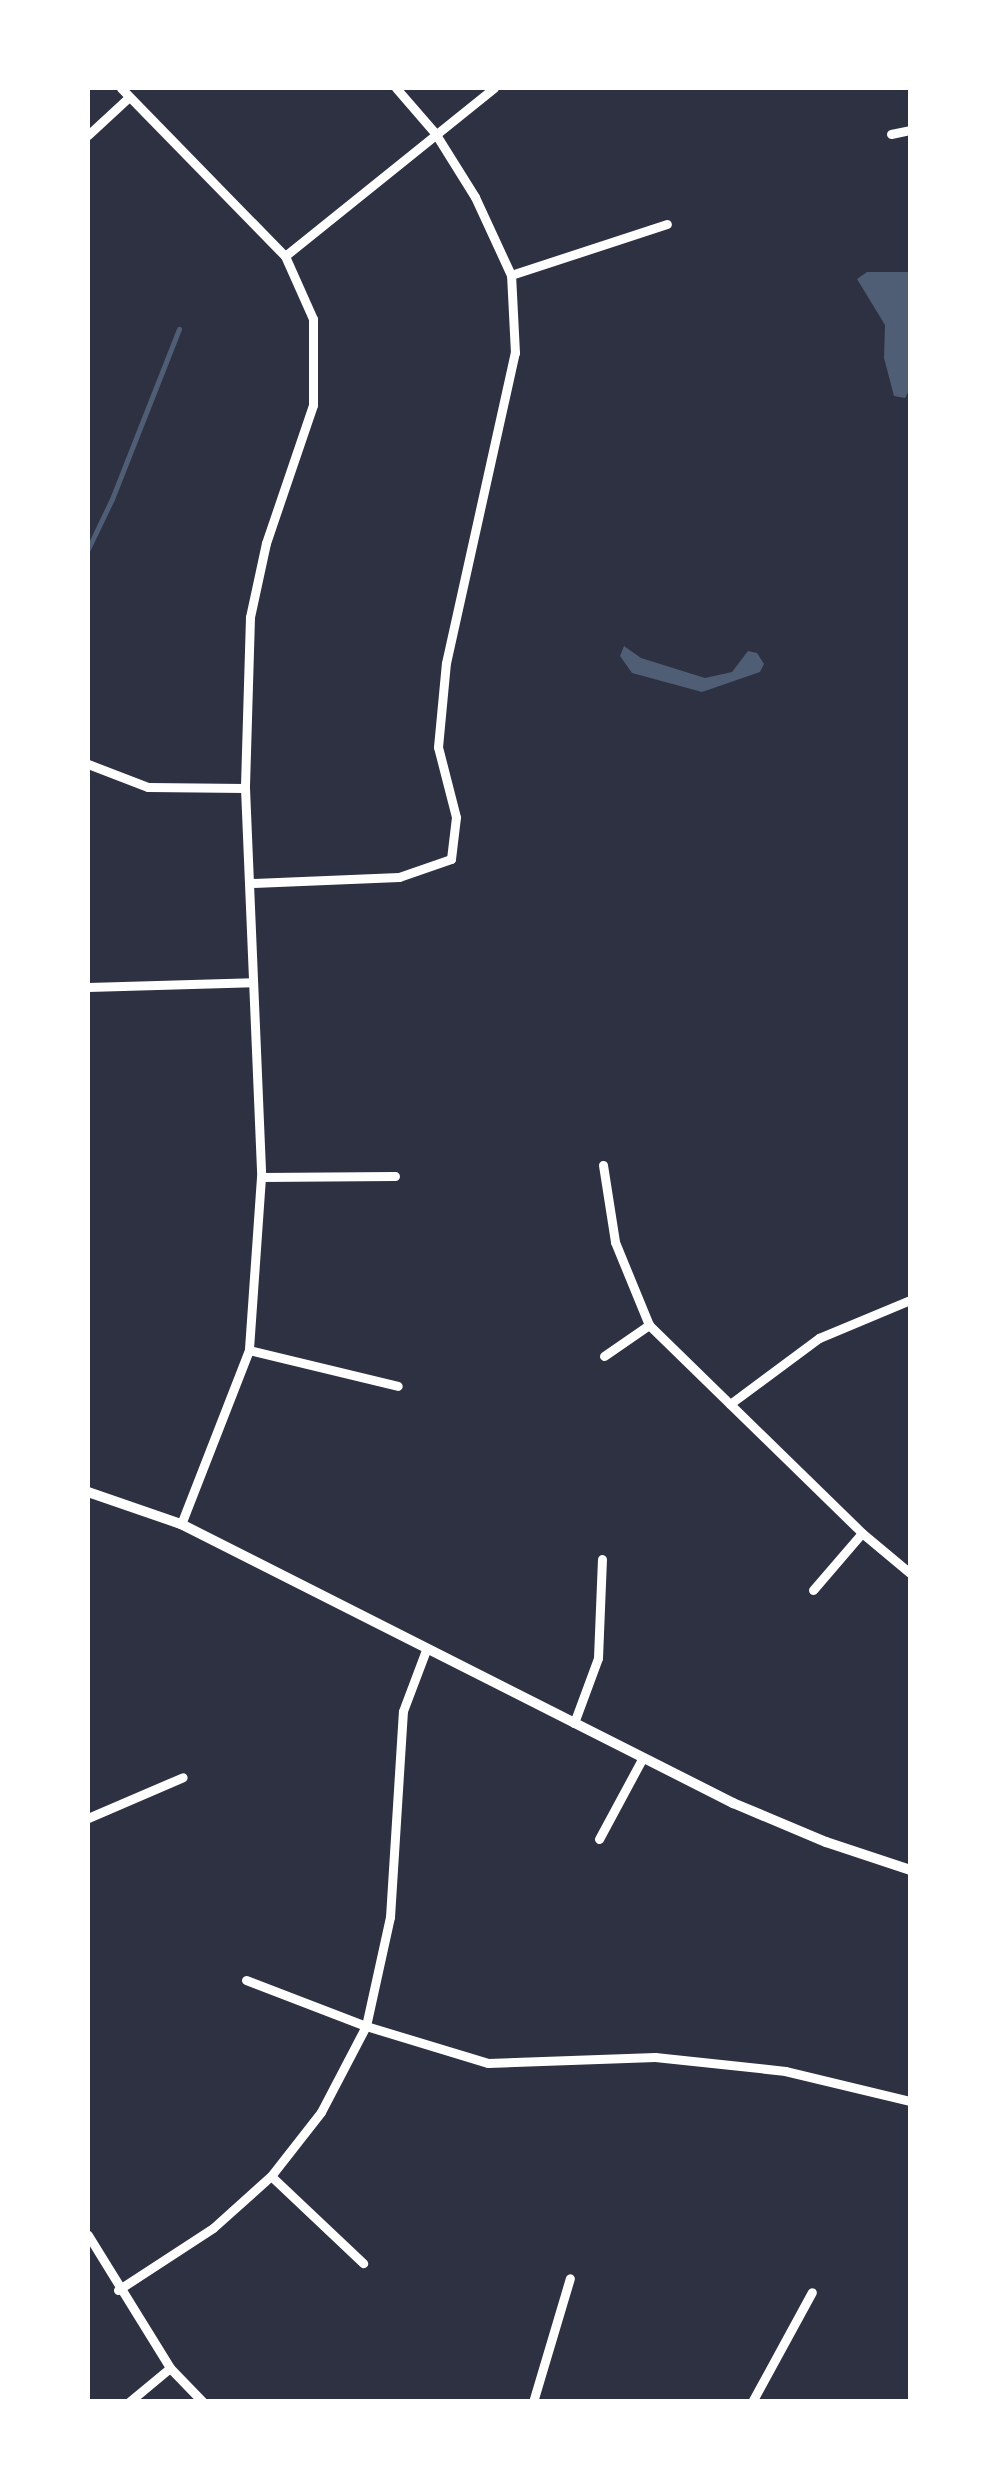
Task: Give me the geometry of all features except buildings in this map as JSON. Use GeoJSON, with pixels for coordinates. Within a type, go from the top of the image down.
{"type":"FeatureCollection","features":[{"type":"Feature","properties":{"kind":"street"},"geometry":{"type":"LineString","coordinates":[[121,88],[285,256],[313,320],[313,405],[266,543],[250,616],[244,788],[252,883],[252,982],[261,1177],[249,1350],[181,1524]]}},
{"type":"Feature","properties":{"kind":"street"},"geometry":{"type":"LineString","coordinates":[[252,883],[399,878],[451,860],[456,817],[438,747],[446,663],[516,353],[512,275],[476,197],[435,134],[396,88]]}},
{"type":"Feature","properties":{"kind":"street"},"geometry":{"type":"LineString","coordinates":[[285,256],[494,88]]}},
{"type":"Feature","properties":{"kind":"street"},"geometry":{"type":"LineString","coordinates":[[88,135],[129,97]]}},
{"type":"Feature","properties":{"kind":"street"},"geometry":{"type":"LineString","coordinates":[[891,134],[910,130]]}},
{"type":"Feature","properties":{"kind":"street"},"geometry":{"type":"LineString","coordinates":[[512,275],[667,224]]}},
{"type":"Feature","properties":{"kind":"street"},"geometry":{"type":"LineString","coordinates":[[88,764],[148,787],[244,788]]}},
{"type":"Feature","properties":{"kind":"street"},"geometry":{"type":"LineString","coordinates":[[88,987],[252,982]]}},
{"type":"Feature","properties":{"kind":"street"},"geometry":{"type":"LineString","coordinates":[[603,1166],[615,1242],[649,1325],[862,1533],[910,1572]]}},
{"type":"Feature","properties":{"kind":"street"},"geometry":{"type":"LineString","coordinates":[[261,1177],[394,1176]]}},
{"type":"Feature","properties":{"kind":"street"},"geometry":{"type":"LineString","coordinates":[[730,1404],[819,1338],[910,1300]]}},
{"type":"Feature","properties":{"kind":"street"},"geometry":{"type":"LineString","coordinates":[[604,1356],[649,1325]]}},
{"type":"Feature","properties":{"kind":"street"},"geometry":{"type":"LineString","coordinates":[[249,1350],[398,1386]]}},
{"type":"Feature","properties":{"kind":"street"},"geometry":{"type":"LineString","coordinates":[[88,1492],[181,1524],[426,1650],[795,1831],[910,1866]]}},
{"type":"Feature","properties":{"kind":"street"},"geometry":{"type":"LineString","coordinates":[[813,1590],[862,1533]]}},
{"type":"Feature","properties":{"kind":"street"},"geometry":{"type":"LineString","coordinates":[[574,1723],[598,1658],[602,1559]]}},
{"type":"Feature","properties":{"kind":"street"},"geometry":{"type":"LineString","coordinates":[[118,2290],[213,2228],[271,2176],[321,2112],[366,2026],[390,1916],[402,1710],[426,1650]]}},
{"type":"Feature","properties":{"kind":"street"},"geometry":{"type":"LineString","coordinates":[[599,1840],[642,1758]]}},
{"type":"Feature","properties":{"kind":"street"},"geometry":{"type":"LineString","coordinates":[[88,1818],[182,1777]]}},
{"type":"Feature","properties":{"kind":"street"},"geometry":{"type":"LineString","coordinates":[[246,1980],[366,2026],[488,2063],[655,2057],[785,2070],[910,2101]]}},
{"type":"Feature","properties":{"kind":"street"},"geometry":{"type":"LineString","coordinates":[[271,2176],[363,2263]]}},
{"type":"Feature","properties":{"kind":"street"},"geometry":{"type":"LineString","coordinates":[[88,2235],[118,2290],[170,2368],[203,2402]]}},
{"type":"Feature","properties":{"kind":"street"},"geometry":{"type":"LineString","coordinates":[[533,2402],[570,2278]]}},
{"type":"Feature","properties":{"kind":"street"},"geometry":{"type":"LineString","coordinates":[[752,2402],[812,2292]]}},
{"type":"Feature","properties":{"kind":"street"},"geometry":{"type":"LineString","coordinates":[[129,2402],[170,2368]]}},
{"type":"Feature","properties":{"kind":"water"},"geometry":{"type":"Polygon","coordinates":[[[867,272],[910,272],[910,389],[905,398],[894,396],[884,358],[885,325],[857,279],[867,272]]]}},
{"type":"Feature","properties":{"kind":"water"},"geometry":{"type":"Polygon","coordinates":[[[624,646],[641,658],[705,678],[732,672],[748,651],[757,653],[764,664],[760,672],[702,692],[632,673],[620,656],[624,646]]]}},
{"type":"Feature","properties":{"kind":"waterway"},"geometry":{"type":"LineString","coordinates":[[88,549],[112,499],[179,329]]}}]}
